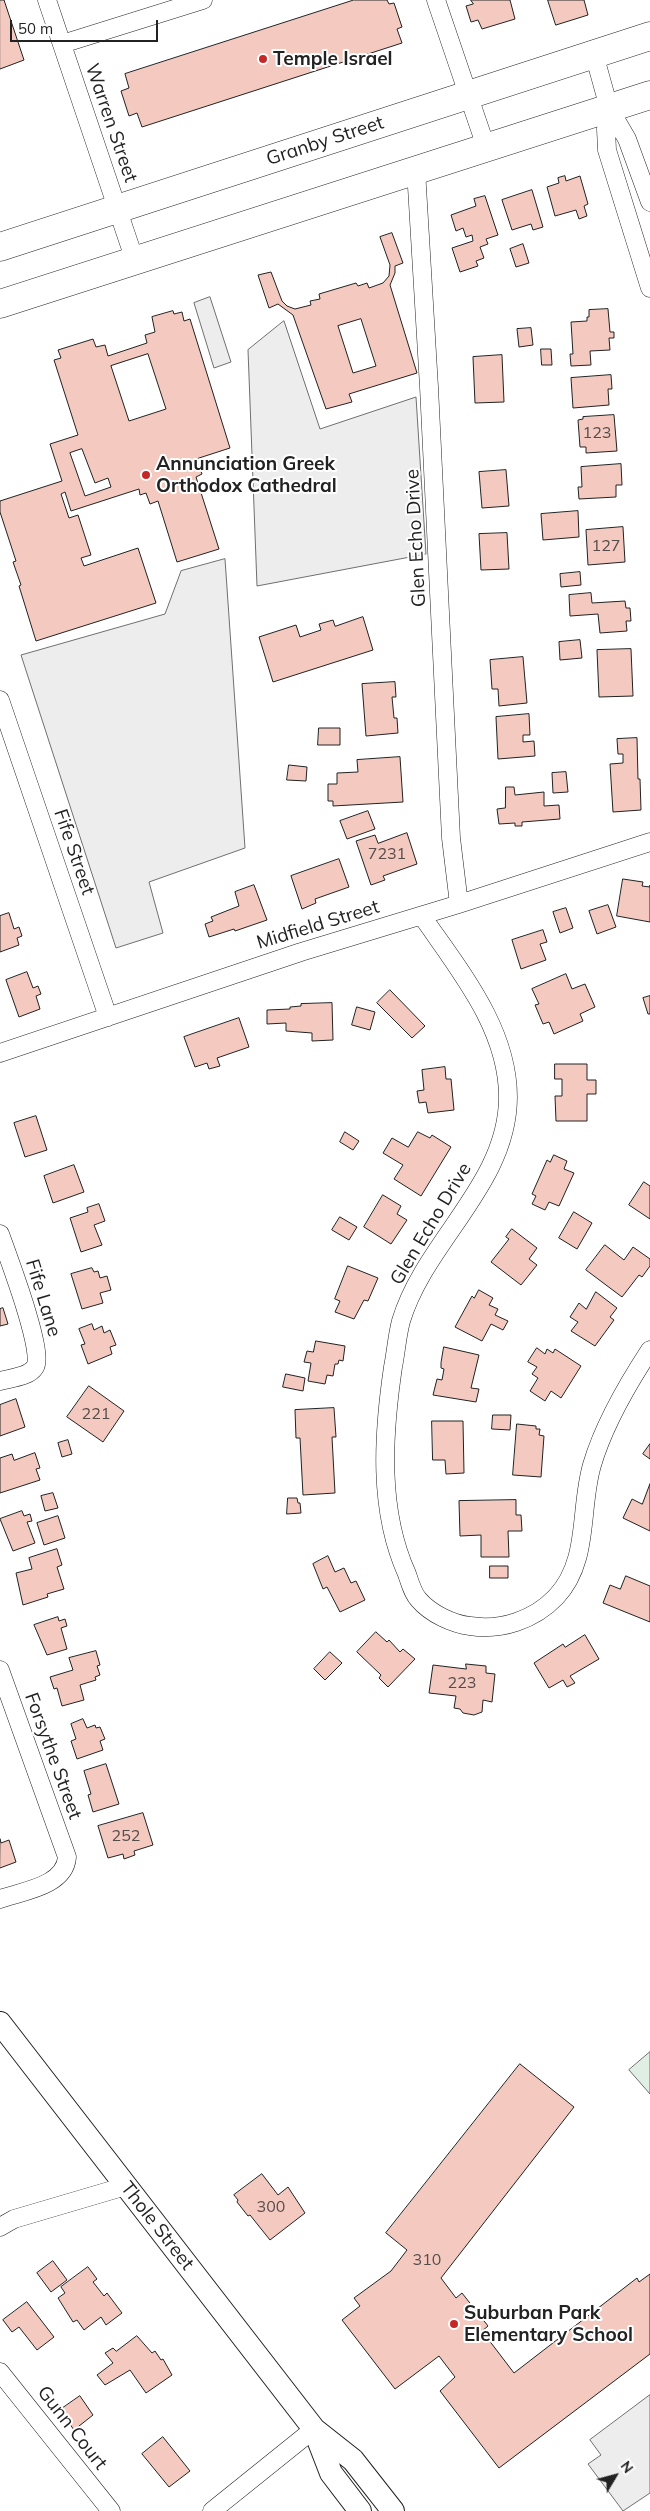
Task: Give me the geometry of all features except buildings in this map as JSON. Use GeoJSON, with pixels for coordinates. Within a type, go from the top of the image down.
{"type":"FeatureCollection","features":[{"type":"Feature","properties":{"kind":"main road","name":"Granby Street"},"geometry":{"type":"LineString","coordinates":[[0,247],[650,36]]}},
{"type":"Feature","properties":{"kind":"main road"},"geometry":{"type":"LineString","coordinates":[[0,304],[650,95]]}},
{"type":"Feature","properties":{"kind":"street","name":"Warren Street"},"geometry":{"type":"LineString","coordinates":[[47,0],[135,261]]}},
{"type":"Feature","properties":{"kind":"street"},"geometry":{"type":"LineString","coordinates":[[62,44],[203,0]]}},
{"type":"Feature","properties":{"kind":"street"},"geometry":{"type":"LineString","coordinates":[[436,0],[486,148]]}},
{"type":"Feature","properties":{"kind":"street"},"geometry":{"type":"LineString","coordinates":[[594,54],[609,108],[627,140],[650,202]]}},
{"type":"Feature","properties":{"kind":"street"},"geometry":{"type":"LineString","coordinates":[[609,108],[606,128],[607,150],[650,288]]}},
{"type":"Feature","properties":{"kind":"street","name":"Glen Echo Drive"},"geometry":{"type":"LineString","coordinates":[[416,170],[432,432],[451,838],[459,904]]}},
{"type":"Feature","properties":{"kind":"street","name":"Fife Street"},"geometry":{"type":"LineString","coordinates":[[0,700],[108,1017]]}},
{"type":"Feature","properties":{"kind":"street","name":"Midfield Street"},"geometry":{"type":"LineString","coordinates":[[0,1053],[301,952],[422,916],[650,842]]}},
{"type":"Feature","properties":{"kind":"street","name":"Glen Echo Drive"},"geometry":{"type":"LineString","coordinates":[[422,916],[490,1022],[501,1048],[506,1070],[508,1098],[505,1125],[496,1158],[461,1214],[437,1247],[417,1283],[402,1320],[397,1342],[390,1388],[386,1444],[387,1502],[402,1563],[417,1599],[441,1616],[464,1625],[481,1628],[502,1626],[522,1621],[540,1611],[556,1597],[566,1583],[576,1562],[582,1539],[584,1501],[592,1465],[605,1431],[650,1350]]}},
{"type":"Feature","properties":{"kind":"street","name":"Fife Lane"},"geometry":{"type":"LineString","coordinates":[[0,1234],[32,1328],[39,1358],[36,1367],[30,1372],[0,1381]]}},
{"type":"Feature","properties":{"kind":"street","name":"Forsythe Street"},"geometry":{"type":"LineString","coordinates":[[0,1670],[67,1857],[66,1867],[59,1877],[0,1899]]}},
{"type":"Feature","properties":{"kind":"street","name":"Thole Street"},"geometry":{"type":"LineString","coordinates":[[0,2023],[314,2429],[352,2460],[393,2511]]}},
{"type":"Feature","properties":{"kind":"street"},"geometry":{"type":"LineString","coordinates":[[0,2227],[14,2219],[126,2186]]}},
{"type":"Feature","properties":{"kind":"street","name":"Gunn Court"},"geometry":{"type":"LineString","coordinates":[[0,2372],[111,2511]]}},
{"type":"Feature","properties":{"kind":"street"},"geometry":{"type":"LineString","coordinates":[[212,2511],[314,2429]]}},
{"type":"Feature","properties":{"kind":"street","name":"Thole Street"},"geometry":{"type":"LineString","coordinates":[[314,2429],[332,2474],[360,2511]]}},
{"type":"Feature","properties":{"kind":"green space"},"geometry":{"type":"Polygon","coordinates":[[[650,2052],[650,2094],[629,2070],[650,2052]]]}},
{"type":"Feature","properties":{"kind":"shaded area"},"geometry":{"type":"Polygon","coordinates":[[[210,297],[231,362],[214,368],[194,303],[210,297]]]}},
{"type":"Feature","properties":{"kind":"shaded area"},"geometry":{"type":"Polygon","coordinates":[[[284,321],[320,429],[416,397],[426,554],[257,586],[248,350],[284,321]]]}},
{"type":"Feature","properties":{"kind":"shaded area"},"geometry":{"type":"Polygon","coordinates":[[[225,559],[245,848],[149,882],[163,933],[116,948],[21,655],[165,614],[181,571],[225,559]]]}},
{"type":"Feature","properties":{"kind":"shaded area"},"geometry":{"type":"Polygon","coordinates":[[[650,2395],[650,2493],[623,2511],[588,2464],[601,2455],[590,2440],[650,2395]]]}},
{"type":"Feature","properties":{"kind":"place","name":"Temple Israel"},"geometry":{"type":"Point","coordinates":[263,59]}},
{"type":"Feature","properties":{"kind":"place","name":"Annunciation Greek Orthodox Cathedral"},"geometry":{"type":"Point","coordinates":[146,475]}},
{"type":"Feature","properties":{"kind":"place","name":"Suburban Park Elementary School"},"geometry":{"type":"Point","coordinates":[454,2324]}}]}
